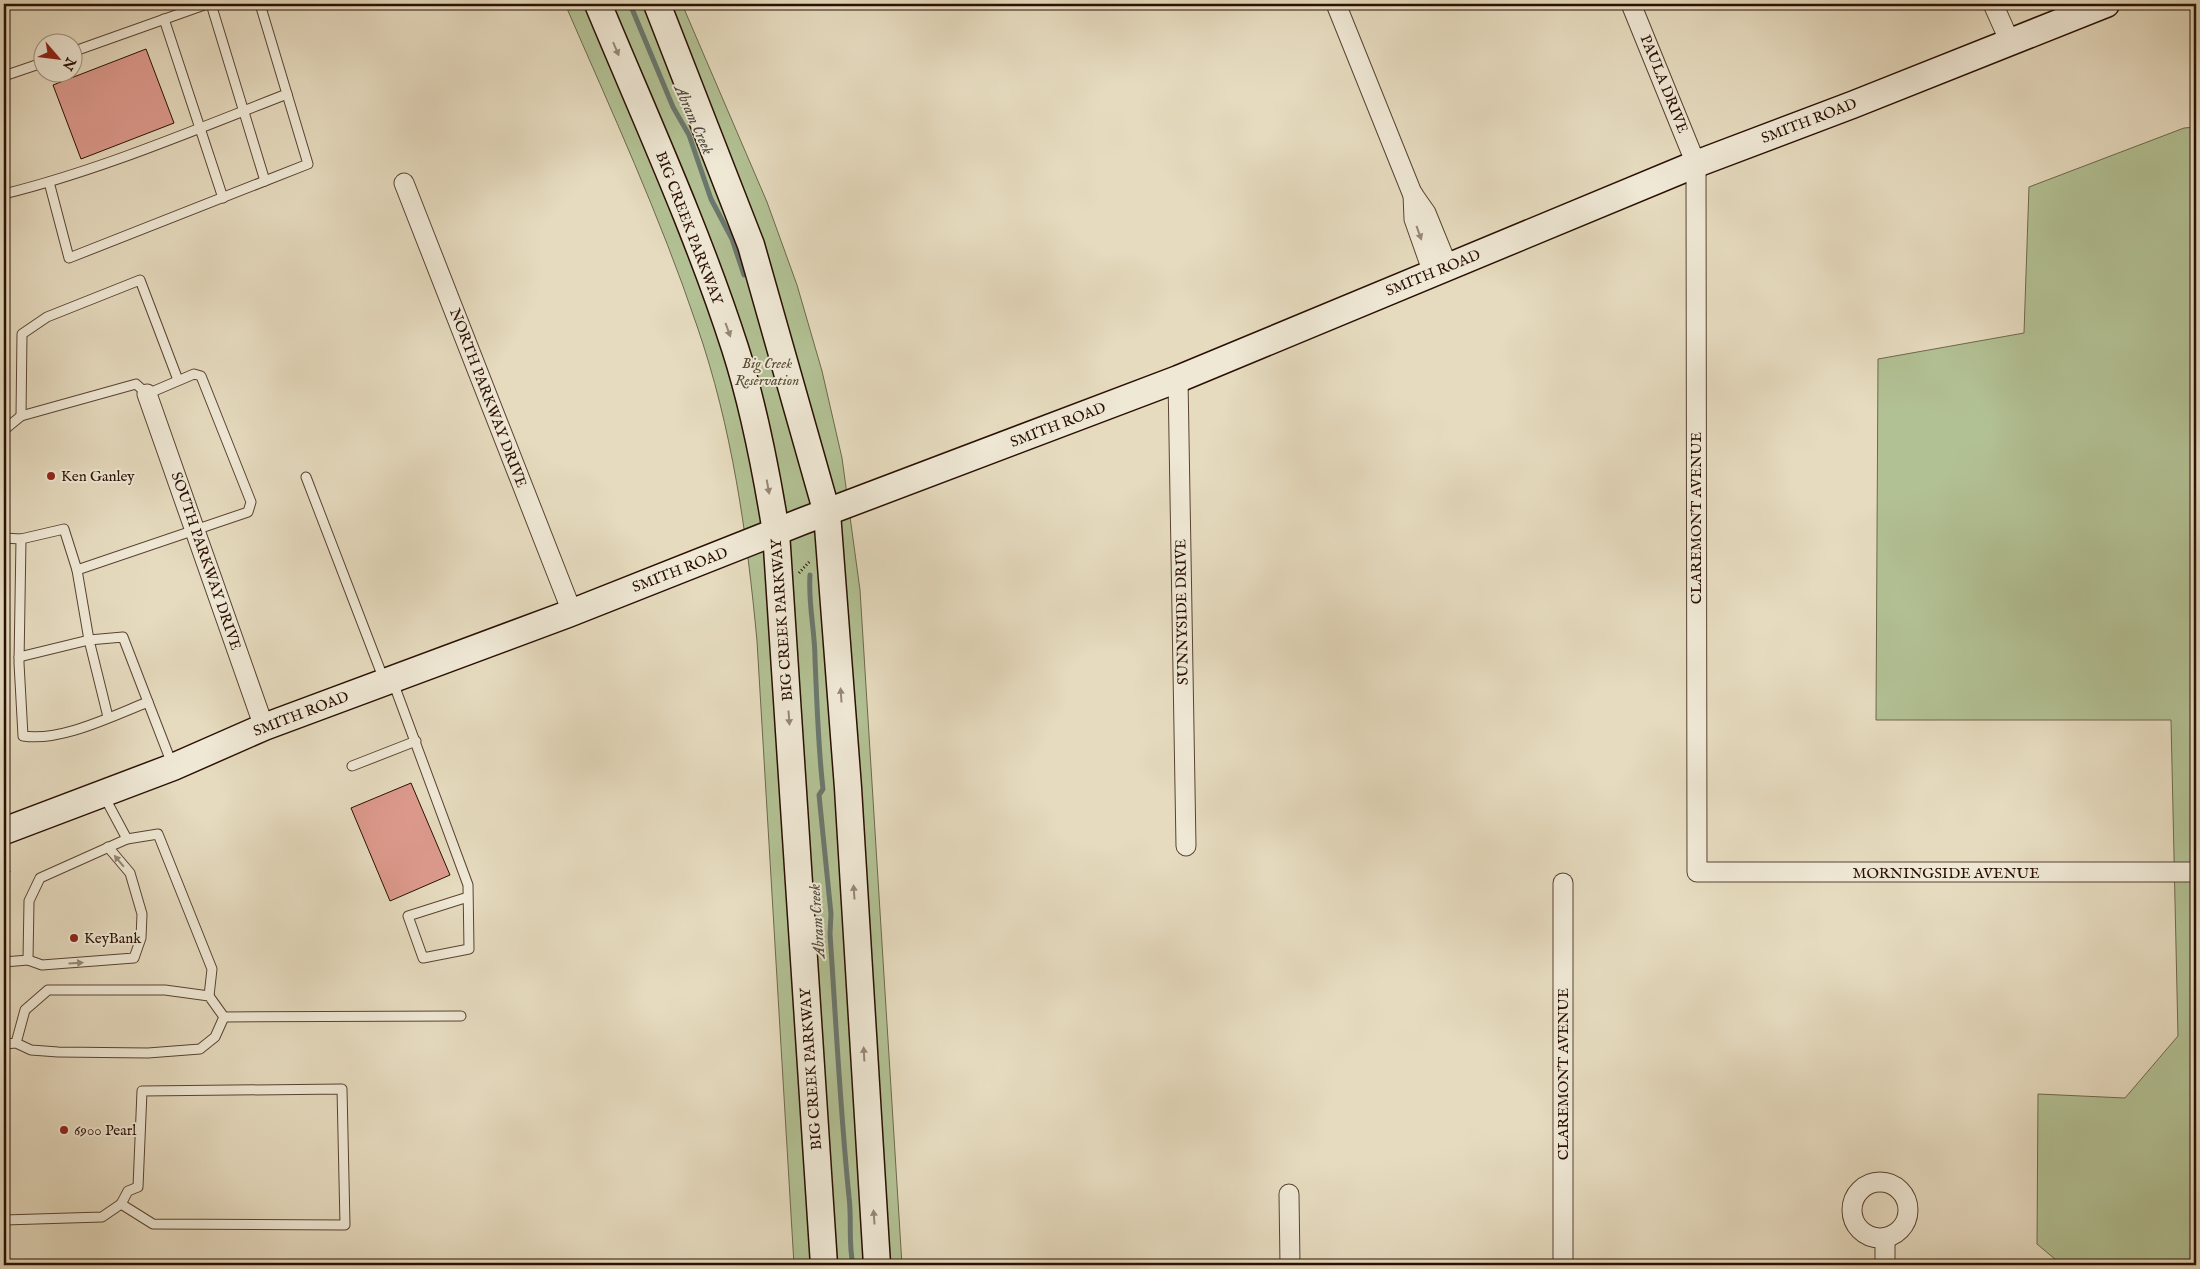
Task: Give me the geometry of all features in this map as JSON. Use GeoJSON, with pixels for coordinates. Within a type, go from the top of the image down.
{"type":"FeatureCollection","features":[{"type":"Feature","properties":{"kind":"street","name":"BIG CREEK PARKWAY"},"geometry":{"type":"LineString","coordinates":[[598,4],[697,243],[735,349],[764,460],[776,532],[824,1265]]}},
{"type":"Feature","properties":{"kind":"street"},"geometry":{"type":"LineString","coordinates":[[657,4],[752,245],[827,513],[848,788],[877,1265]]}},
{"type":"Feature","properties":{"kind":"street"},"geometry":{"type":"LineString","coordinates":[[1336,4],[1412,193],[1426,213],[1441,270]]}},
{"type":"Feature","properties":{"kind":"street","name":"PAULA DRIVE"},"geometry":{"type":"LineString","coordinates":[[1631,4],[1696,164]]}},
{"type":"Feature","properties":{"kind":"street"},"geometry":{"type":"LineString","coordinates":[[1993,4],[2010,42]]}},
{"type":"Feature","properties":{"kind":"street","name":"SMITH ROAD"},"geometry":{"type":"LineString","coordinates":[[6,843],[103,794],[173,767],[264,727],[572,612],[1178,379],[1696,164],[1852,105],[2106,4]]}},
{"type":"Feature","properties":{"kind":"street","name":"CLAREMONT AVENUE"},"geometry":{"type":"LineString","coordinates":[[1696,164],[1696,872]]}},
{"type":"Feature","properties":{"kind":"street","name":"NORTH PARKWAY DRIVE"},"geometry":{"type":"LineString","coordinates":[[404,183],[572,612]]}},
{"type":"Feature","properties":{"kind":"street","name":"SUNNYSIDE DRIVE"},"geometry":{"type":"LineString","coordinates":[[1178,379],[1186,846]]}},
{"type":"Feature","properties":{"kind":"street","name":"SOUTH PARKWAY DRIVE"},"geometry":{"type":"LineString","coordinates":[[147,394],[264,727]]}},
{"type":"Feature","properties":{"kind":"street","name":"MORNINGSIDE AVENUE"},"geometry":{"type":"LineString","coordinates":[[1696,872],[2196,872]]}},
{"type":"Feature","properties":{"kind":"street","name":"CLAREMONT AVENUE"},"geometry":{"type":"LineString","coordinates":[[1563,883],[1563,1265]]}},
{"type":"Feature","properties":{"kind":"street"},"geometry":{"type":"LineString","coordinates":[[1289,1194],[1290,1265]]}},
{"type":"Feature","properties":{"kind":"street"},"geometry":{"type":"LineString","coordinates":[[1884,1265],[1885,1238]]}},
{"type":"Feature","properties":{"kind":"lane"},"geometry":{"type":"LineString","coordinates":[[82,48],[207,4]]}},
{"type":"Feature","properties":{"kind":"lane"},"geometry":{"type":"LineString","coordinates":[[211,4],[245,110],[265,181]]}},
{"type":"Feature","properties":{"kind":"lane"},"geometry":{"type":"LineString","coordinates":[[49,182],[69,258],[308,164],[260,4]]}},
{"type":"Feature","properties":{"kind":"lane"},"geometry":{"type":"LineString","coordinates":[[164,19],[223,198]]}},
{"type":"Feature","properties":{"kind":"lane"},"geometry":{"type":"LineString","coordinates":[[4,76],[32,66]]}},
{"type":"Feature","properties":{"kind":"lane"},"geometry":{"type":"LineString","coordinates":[[4,194],[49,182],[287,94]]}},
{"type":"Feature","properties":{"kind":"lane"},"geometry":{"type":"LineString","coordinates":[[21,416],[22,334],[47,317],[140,280],[178,380]]}},
{"type":"Feature","properties":{"kind":"lane"},"geometry":{"type":"LineString","coordinates":[[4,430],[21,416],[136,384],[147,394],[194,374],[201,376],[251,502],[248,512],[77,570]]}},
{"type":"Feature","properties":{"kind":"lane"},"geometry":{"type":"LineString","coordinates":[[306,477],[389,681],[416,741],[468,885],[469,950],[423,958],[408,916],[468,898]]}},
{"type":"Feature","properties":{"kind":"lane"},"geometry":{"type":"LineString","coordinates":[[4,538],[21,539],[64,529],[77,570],[89,640],[108,718]]}},
{"type":"Feature","properties":{"kind":"lane"},"geometry":{"type":"LineString","coordinates":[[21,539],[19,657],[23,736],[35,738],[80,729],[148,702]]}},
{"type":"Feature","properties":{"kind":"lane"},"geometry":{"type":"LineString","coordinates":[[19,657],[89,640],[123,637],[173,767]]}},
{"type":"Feature","properties":{"kind":"lane"},"geometry":{"type":"LineString","coordinates":[[352,766],[416,741]]}},
{"type":"Feature","properties":{"kind":"lane"},"geometry":{"type":"LineString","coordinates":[[103,794],[127,839]]}},
{"type":"Feature","properties":{"kind":"lane"},"geometry":{"type":"LineString","coordinates":[[28,960],[29,901],[40,878],[127,839],[158,834],[212,969],[209,996],[224,1017]]}},
{"type":"Feature","properties":{"kind":"lane"},"geometry":{"type":"LineString","coordinates":[[4,962],[28,960],[42,965],[134,958],[141,938],[142,914],[130,873],[108,847]]}},
{"type":"Feature","properties":{"kind":"lane"},"geometry":{"type":"LineString","coordinates":[[16,1043],[25,1010],[48,990],[165,990],[209,996]]}},
{"type":"Feature","properties":{"kind":"lane"},"geometry":{"type":"LineString","coordinates":[[224,1017],[461,1016]]}},
{"type":"Feature","properties":{"kind":"lane"},"geometry":{"type":"LineString","coordinates":[[4,1044],[16,1043],[31,1050],[58,1052],[148,1053],[200,1049],[215,1037],[224,1017]]}},
{"type":"Feature","properties":{"kind":"lane"},"geometry":{"type":"LineString","coordinates":[[4,1220],[102,1217],[121,1204],[128,1190],[138,1187],[142,1091],[342,1089],[345,1225],[153,1224],[121,1204]]}},
{"type":"Feature","properties":{"kind":"path"},"geometry":{"type":"LineString","coordinates":[[4,885],[9,871],[6,843]]}},
{"type":"Feature","properties":{"kind":"green space","name":"Big Creek Reservation"},"geometry":{"type":"Polygon","coordinates":[[[565,4],[682,4],[767,202],[797,285],[822,371],[842,458],[860,590],[902,1265],[794,1265],[757,641],[743,521],[729,442],[709,364],[683,285],[634,164],[565,4]]]}},
{"type":"Feature","properties":{"kind":"green space"},"geometry":{"type":"Polygon","coordinates":[[[2196,127],[2196,1265],[2062,1265],[2037,1244],[2038,1094],[2125,1098],[2178,1036],[2171,720],[1876,720],[1878,359],[2024,333],[2029,187],[2184,128],[2196,127]]]}},
{"type":"Feature","properties":{"kind":"building"},"geometry":{"type":"Polygon","coordinates":[[[146,49],[174,123],[81,159],[53,85],[61,82],[82,82],[82,74],[146,49]]]}},
{"type":"Feature","properties":{"kind":"building"},"geometry":{"type":"Polygon","coordinates":[[[411,783],[450,875],[390,901],[351,808],[411,783]]]}},
{"type":"Feature","properties":{"kind":"waterway","name":"Abram Creek"},"geometry":{"type":"LineString","coordinates":[[630,4],[673,107],[689,135],[711,199],[732,239],[744,275]]}},
{"type":"Feature","properties":{"kind":"waterway","name":"Abram Creek"},"geometry":{"type":"LineString","coordinates":[[810,575],[823,789],[819,795],[831,914],[830,934],[853,1265]]}},
{"type":"Feature","properties":{"kind":"place","name":"Ken Ganley"},"geometry":{"type":"Point","coordinates":[51,476]}},
{"type":"Feature","properties":{"kind":"place","name":"KeyBank"},"geometry":{"type":"Point","coordinates":[74,938]}},
{"type":"Feature","properties":{"kind":"place","name":"6900 Pearl"},"geometry":{"type":"Point","coordinates":[64,1130]}}]}
